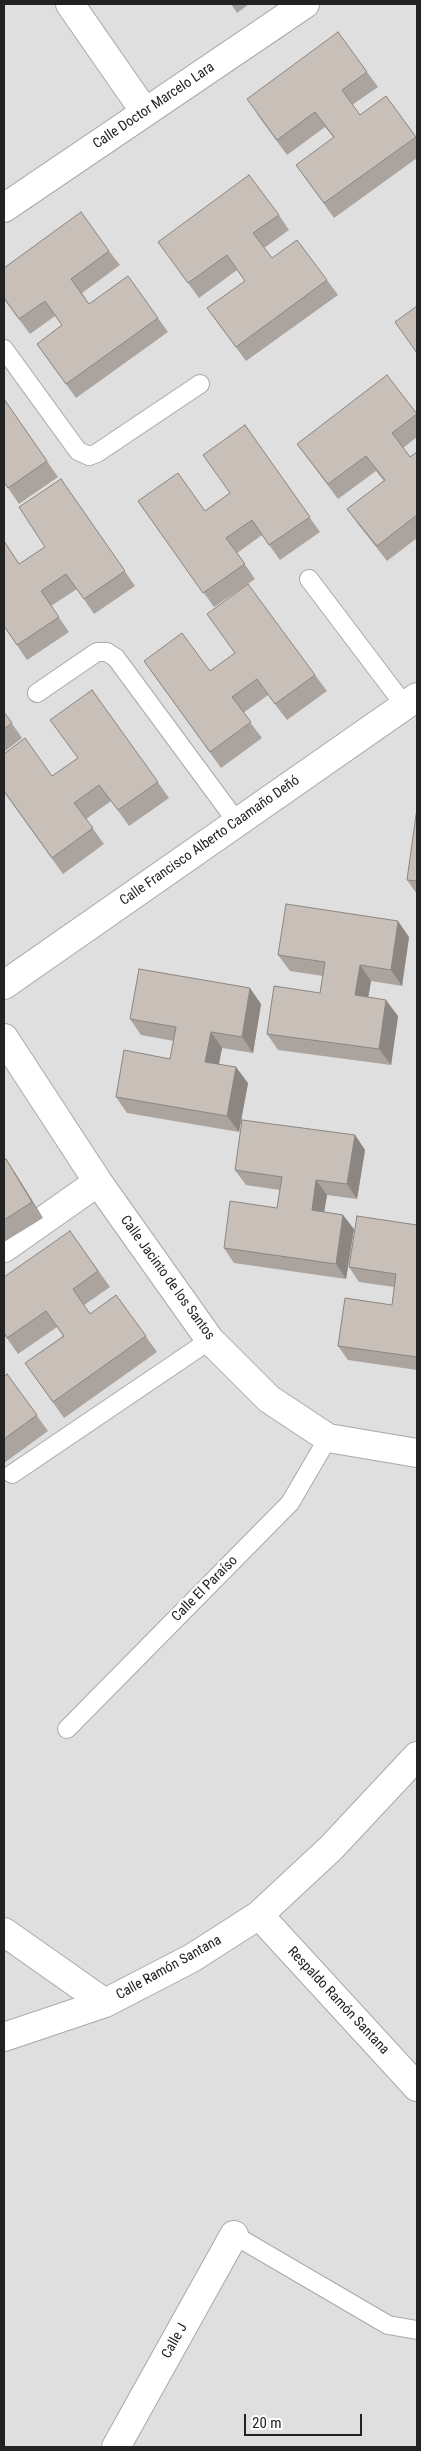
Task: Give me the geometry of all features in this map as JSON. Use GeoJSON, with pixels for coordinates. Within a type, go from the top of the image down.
{"type":"FeatureCollection","features":[{"type":"Feature","properties":{"kind":"street"},"geometry":{"type":"LineString","coordinates":[[70,4],[145,112]]}},
{"type":"Feature","properties":{"kind":"street","name":"Calle Doctor Marcelo Lara"},"geometry":{"type":"LineString","coordinates":[[4,208],[305,4]]}},
{"type":"Feature","properties":{"kind":"street","name":"Calle Francisco Alberto Caamaño Deñó"},"geometry":{"type":"LineString","coordinates":[[4,985],[411,702]]}},
{"type":"Feature","properties":{"kind":"street","name":"Calle Jacinto de los Santos"},"geometry":{"type":"LineString","coordinates":[[4,1038],[98,1182],[210,1340],[269,1399],[328,1438],[417,1453]]}},
{"type":"Feature","properties":{"kind":"street"},"geometry":{"type":"LineString","coordinates":[[4,1248],[98,1182]]}},
{"type":"Feature","properties":{"kind":"street","name":"Calle Ramón Santana"},"geometry":{"type":"LineString","coordinates":[[4,2037],[105,2003],[192,1958],[259,1915],[331,1848],[417,1756]]}},
{"type":"Feature","properties":{"kind":"street","name":"Respaldo Ramón Santana"},"geometry":{"type":"LineString","coordinates":[[259,1915],[417,2087]]}},
{"type":"Feature","properties":{"kind":"street"},"geometry":{"type":"LineString","coordinates":[[4,1932],[105,2003]]}},
{"type":"Feature","properties":{"kind":"street","name":"Calle J"},"geometry":{"type":"LineString","coordinates":[[116,2447],[234,2235]]}},
{"type":"Feature","properties":{"kind":"lane"},"geometry":{"type":"LineString","coordinates":[[4,349],[78,451],[89,456],[97,453],[200,384]]}},
{"type":"Feature","properties":{"kind":"lane"},"geometry":{"type":"LineString","coordinates":[[309,579],[411,702]]}},
{"type":"Feature","properties":{"kind":"lane"},"geometry":{"type":"LineString","coordinates":[[37,693],[97,652],[107,652],[116,658],[237,822]]}},
{"type":"Feature","properties":{"kind":"lane"},"geometry":{"type":"LineString","coordinates":[[12,1474],[210,1340]]}},
{"type":"Feature","properties":{"kind":"lane","name":"Calle El Paraíso"},"geometry":{"type":"LineString","coordinates":[[67,1729],[290,1503],[328,1438]]}},
{"type":"Feature","properties":{"kind":"lane"},"geometry":{"type":"LineString","coordinates":[[234,2235],[388,2325],[417,2330]]}},
{"type":"Feature","properties":{"kind":"shaded area"},"geometry":{"type":"Polygon","coordinates":[[[4,4],[417,4],[417,2447],[4,2447],[4,4]]]}},
{"type":"Feature","properties":{"kind":"building"},"geometry":{"type":"Polygon","coordinates":[[[338,32],[367,72],[342,90],[360,115],[386,96],[416,137],[324,203],[296,165],[334,137],[315,112],[277,140],[247,99],[338,32]]]}},
{"type":"Feature","properties":{"kind":"building"},"geometry":{"type":"Polygon","coordinates":[[[249,175],[279,215],[253,233],[272,258],[297,240],[327,280],[236,347],[207,308],[245,281],[227,255],[188,283],[158,242],[249,175]]]}},
{"type":"Feature","properties":{"kind":"building"},"geometry":{"type":"Polygon","coordinates":[[[81,212],[109,251],[71,279],[89,304],[128,276],[158,318],[66,384],[37,344],[62,325],[45,301],[19,319],[4,298],[4,268],[81,212]]]}},
{"type":"Feature","properties":{"kind":"building"},"geometry":{"type":"Polygon","coordinates":[[[417,306],[417,353],[395,322],[417,306]]]}},
{"type":"Feature","properties":{"kind":"building"},"geometry":{"type":"Polygon","coordinates":[[[387,375],[417,414],[392,433],[410,457],[417,452],[417,515],[377,546],[347,509],[385,480],[366,456],[328,484],[297,444],[387,375]]]}},
{"type":"Feature","properties":{"kind":"building"},"geometry":{"type":"Polygon","coordinates":[[[4,399],[47,461],[8,488],[4,482],[4,399]]]}},
{"type":"Feature","properties":{"kind":"building"},"geometry":{"type":"Polygon","coordinates":[[[245,425],[310,517],[269,545],[252,520],[226,538],[245,564],[203,593],[138,501],[178,473],[205,511],[230,493],[203,455],[245,425]]]}},
{"type":"Feature","properties":{"kind":"building"},"geometry":{"type":"Polygon","coordinates":[[[61,479],[125,571],[84,599],[66,574],[41,591],[59,617],[17,645],[4,626],[4,541],[19,564],[45,547],[19,507],[61,479]]]}},
{"type":"Feature","properties":{"kind":"building"},"geometry":{"type":"Polygon","coordinates":[[[248,584],[315,675],[275,704],[257,679],[232,697],[251,722],[210,752],[144,661],[182,633],[210,671],[235,653],[207,614],[248,584]]]}},
{"type":"Feature","properties":{"kind":"building"},"geometry":{"type":"Polygon","coordinates":[[[92,690],[158,782],[118,810],[99,785],[74,803],[93,828],[52,858],[4,791],[4,754],[25,738],[52,776],[78,758],[50,720],[92,690]]]}},
{"type":"Feature","properties":{"kind":"building"},"geometry":{"type":"Polygon","coordinates":[[[4,712],[12,723],[4,729],[4,712]]]}},
{"type":"Feature","properties":{"kind":"building"},"geometry":{"type":"Polygon","coordinates":[[[417,808],[417,881],[407,880],[417,808]]]}},
{"type":"Feature","properties":{"kind":"building"},"geometry":{"type":"Polygon","coordinates":[[[286,904],[398,921],[391,970],[360,965],[355,995],[386,1000],[379,1049],[267,1034],[274,986],[320,993],[325,962],[278,955],[286,904]]]}},
{"type":"Feature","properties":{"kind":"building"},"geometry":{"type":"Polygon","coordinates":[[[139,969],[250,988],[242,1037],[211,1032],[205,1062],[236,1067],[227,1116],[116,1097],[124,1050],[170,1059],[176,1027],[130,1019],[139,969]]]}},
{"type":"Feature","properties":{"kind":"building"},"geometry":{"type":"Polygon","coordinates":[[[242,1120],[355,1135],[347,1184],[316,1180],[312,1210],[343,1215],[336,1264],[224,1248],[230,1201],[277,1208],[282,1177],[235,1170],[242,1120]]]}},
{"type":"Feature","properties":{"kind":"building"},"geometry":{"type":"Polygon","coordinates":[[[6,1159],[32,1202],[4,1220],[4,1161],[6,1159]]]}},
{"type":"Feature","properties":{"kind":"building"},"geometry":{"type":"Polygon","coordinates":[[[357,1216],[417,1225],[417,1357],[338,1346],[345,1298],[392,1305],[396,1274],[349,1267],[357,1216]]]}},
{"type":"Feature","properties":{"kind":"building"},"geometry":{"type":"Polygon","coordinates":[[[70,1231],[98,1271],[73,1289],[90,1314],[116,1295],[146,1336],[53,1402],[25,1363],[64,1336],[46,1311],[7,1338],[4,1333],[4,1277],[70,1231]]]}},
{"type":"Feature","properties":{"kind":"building"},"geometry":{"type":"Polygon","coordinates":[[[7,1374],[37,1415],[4,1439],[4,1377],[7,1374]]]}}]}
